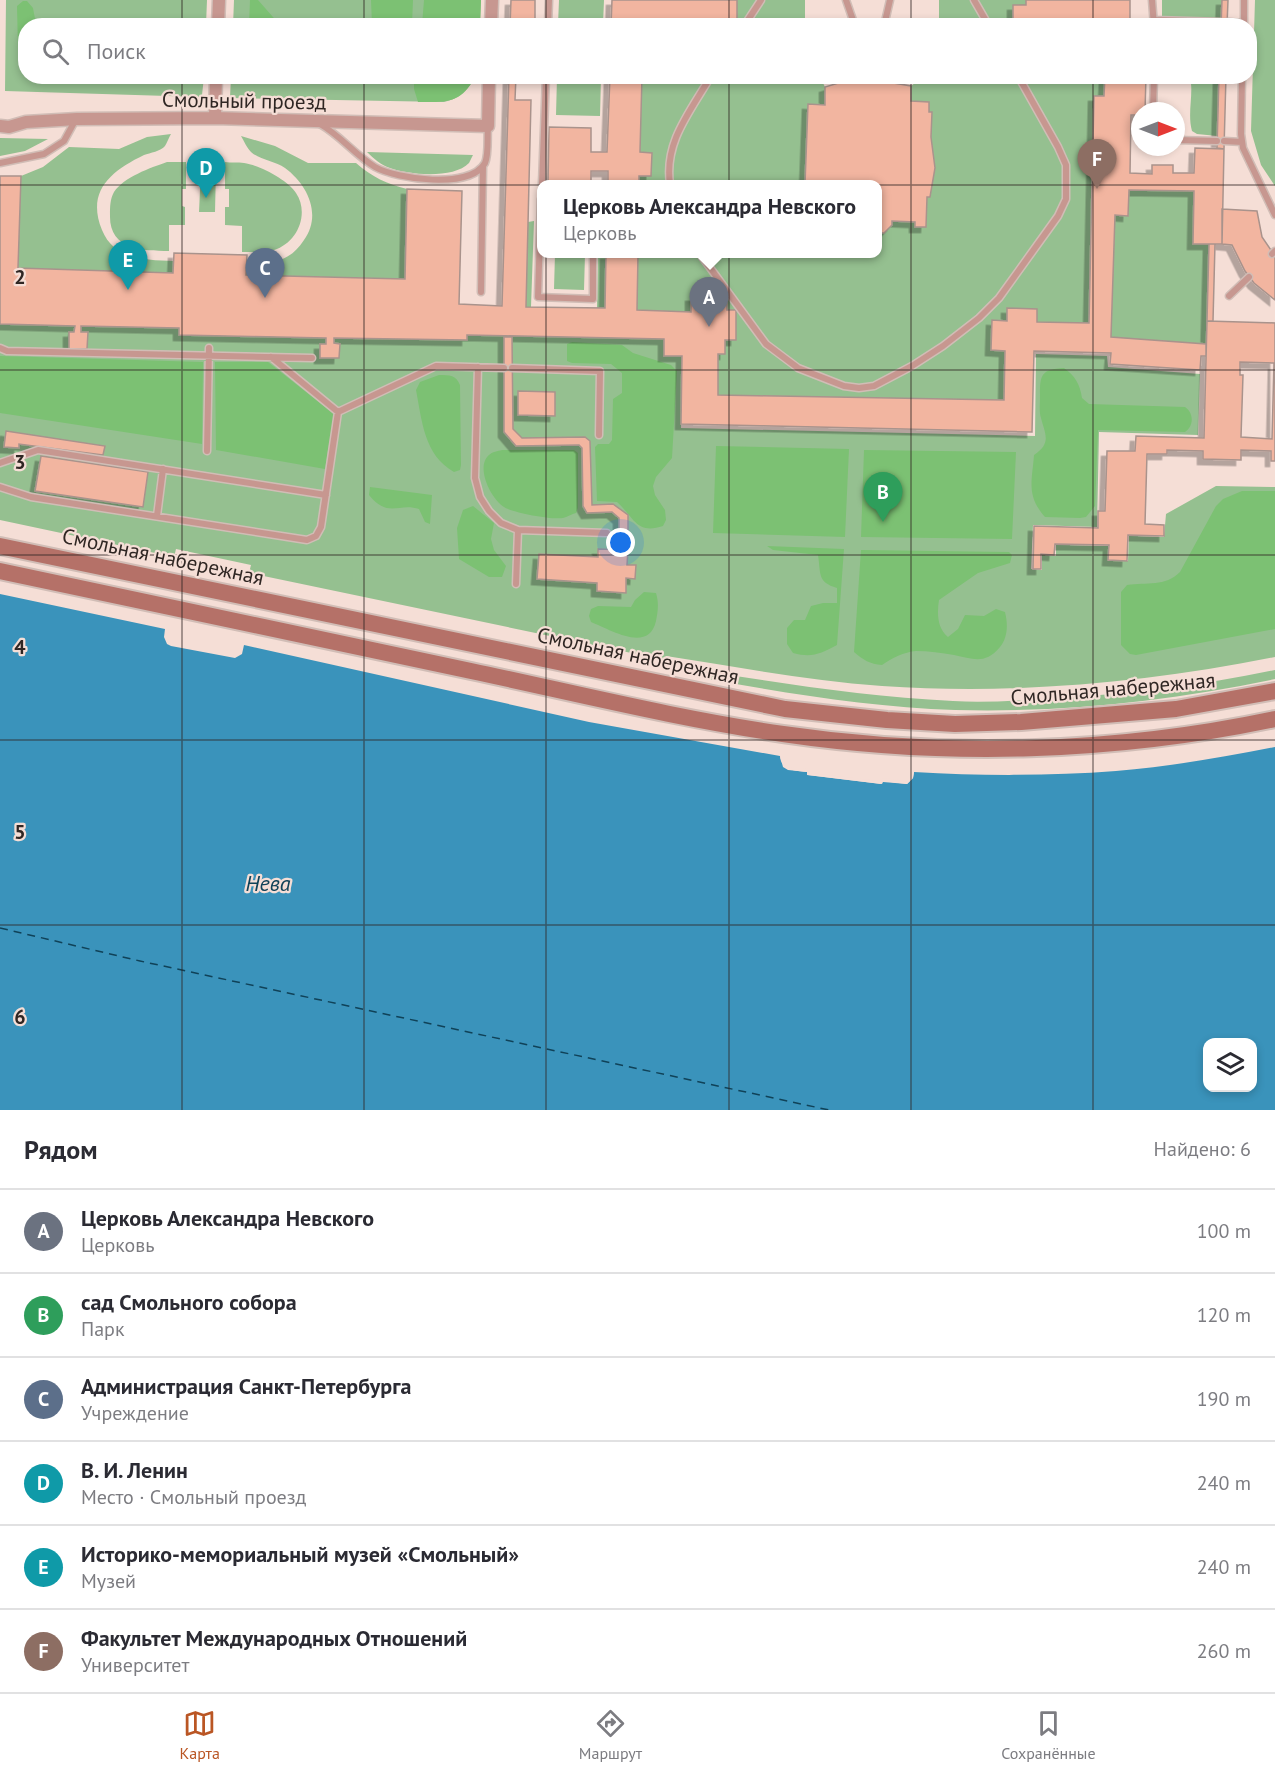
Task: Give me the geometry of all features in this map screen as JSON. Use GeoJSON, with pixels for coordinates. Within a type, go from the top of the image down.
{"type":"FeatureCollection","features":[{"type":"Feature","properties":{"kind":"main road","name":"Смольная набережная"},"geometry":{"type":"LineString","coordinates":[[0,546],[785,709],[887,720],[955,724],[1022,722],[1176,709],[1275,691]]}},
{"type":"Feature","properties":{"kind":"main road"},"geometry":{"type":"LineString","coordinates":[[0,571],[659,711],[784,734],[884,745],[954,749],[1023,748],[1179,736],[1275,719]]}},
{"type":"Feature","properties":{"kind":"street"},"geometry":{"type":"LineString","coordinates":[[218,18],[219,0]]}},
{"type":"Feature","properties":{"kind":"street"},"geometry":{"type":"LineString","coordinates":[[491,18],[492,0]]}},
{"type":"Feature","properties":{"kind":"street"},"geometry":{"type":"LineString","coordinates":[[215,118],[216,84]]}},
{"type":"Feature","properties":{"kind":"street"},"geometry":{"type":"LineString","coordinates":[[488,126],[489,84]]}},
{"type":"Feature","properties":{"kind":"street","name":"Смольный проезд"},"geometry":{"type":"LineString","coordinates":[[0,126],[9,127],[26,122],[77,119],[215,118],[488,126]]}},
{"type":"Feature","properties":{"kind":"lane"},"geometry":{"type":"LineString","coordinates":[[548,18],[549,0]]}},
{"type":"Feature","properties":{"kind":"lane"},"geometry":{"type":"LineString","coordinates":[[749,18],[761,0]]}},
{"type":"Feature","properties":{"kind":"lane"},"geometry":{"type":"LineString","coordinates":[[846,0],[852,18]]}},
{"type":"Feature","properties":{"kind":"lane"},"geometry":{"type":"LineString","coordinates":[[886,18],[890,0]]}},
{"type":"Feature","properties":{"kind":"lane"},"geometry":{"type":"LineString","coordinates":[[974,0],[984,18]]}},
{"type":"Feature","properties":{"kind":"lane"},"geometry":{"type":"LineString","coordinates":[[1152,0],[1154,18]]}},
{"type":"Feature","properties":{"kind":"lane"},"geometry":{"type":"LineString","coordinates":[[1244,0],[1244,18]]}},
{"type":"Feature","properties":{"kind":"lane"},"geometry":{"type":"LineString","coordinates":[[542,180],[546,84]]}},
{"type":"Feature","properties":{"kind":"lane"},"geometry":{"type":"LineString","coordinates":[[670,180],[671,149],[707,84]]}},
{"type":"Feature","properties":{"kind":"lane"},"geometry":{"type":"LineString","coordinates":[[703,258],[766,344],[798,368],[844,386],[859,388],[874,386],[912,366],[979,318],[999,298],[1058,216],[1066,199],[1066,165],[1023,84]]}},
{"type":"Feature","properties":{"kind":"lane"},"geometry":{"type":"LineString","coordinates":[[1153,102],[1154,84]]}},
{"type":"Feature","properties":{"kind":"lane"},"geometry":{"type":"LineString","coordinates":[[1242,84],[1243,148],[1275,215]]}},
{"type":"Feature","properties":{"kind":"lane"},"geometry":{"type":"LineString","coordinates":[[0,163],[44,154],[64,141],[77,119]]}},
{"type":"Feature","properties":{"kind":"lane"},"geometry":{"type":"LineString","coordinates":[[314,121],[334,132],[374,166],[395,176],[451,179],[471,174],[483,166]]}},
{"type":"Feature","properties":{"kind":"lane"},"geometry":{"type":"LineString","coordinates":[[481,292],[483,166],[486,160],[488,126]]}},
{"type":"Feature","properties":{"kind":"lane"},"geometry":{"type":"LineString","coordinates":[[1185,140],[1242,142]]}},
{"type":"Feature","properties":{"kind":"lane"},"geometry":{"type":"LineString","coordinates":[[539,258],[538,297],[593,299],[593,258]]}},
{"type":"Feature","properties":{"kind":"lane"},"geometry":{"type":"LineString","coordinates":[[1229,297],[1249,277]]}},
{"type":"Feature","properties":{"kind":"lane"},"geometry":{"type":"LineString","coordinates":[[0,348],[8,351],[312,358]]}},
{"type":"Feature","properties":{"kind":"lane"},"geometry":{"type":"LineString","coordinates":[[207,451],[209,348]]}},
{"type":"Feature","properties":{"kind":"lane"},"geometry":{"type":"LineString","coordinates":[[271,357],[338,412]]}},
{"type":"Feature","properties":{"kind":"lane"},"geometry":{"type":"LineString","coordinates":[[338,412],[436,366],[504,368]]}},
{"type":"Feature","properties":{"kind":"lane"},"geometry":{"type":"LineString","coordinates":[[478,367],[475,478],[480,497],[489,511],[501,523],[518,530],[607,533]]}},
{"type":"Feature","properties":{"kind":"lane"},"geometry":{"type":"LineString","coordinates":[[512,368],[600,371],[599,435]]}},
{"type":"Feature","properties":{"kind":"lane"},"geometry":{"type":"LineString","coordinates":[[0,487],[32,497],[307,540],[316,536],[321,527],[338,412]]}},
{"type":"Feature","properties":{"kind":"lane"},"geometry":{"type":"LineString","coordinates":[[0,463],[38,450],[326,495]]}},
{"type":"Feature","properties":{"kind":"lane"},"geometry":{"type":"LineString","coordinates":[[157,516],[163,470]]}},
{"type":"Feature","properties":{"kind":"lane"},"geometry":{"type":"LineString","coordinates":[[516,584],[518,530]]}},
{"type":"Feature","properties":{"kind":"green space"},"geometry":{"type":"Polygon","coordinates":[[[6,0],[207,0],[206,18],[18,18],[18,84],[203,84],[200,97],[5,91],[6,0]]]}},
{"type":"Feature","properties":{"kind":"green space"},"geometry":{"type":"Polygon","coordinates":[[[234,0],[481,0],[480,18],[233,18],[234,0]]]}},
{"type":"Feature","properties":{"kind":"green space"},"geometry":{"type":"Polygon","coordinates":[[[250,0],[258,0],[274,18],[249,18],[250,0]]]}},
{"type":"Feature","properties":{"kind":"green space"},"geometry":{"type":"Polygon","coordinates":[[[371,0],[413,0],[412,18],[372,18],[371,0]]]}},
{"type":"Feature","properties":{"kind":"green space"},"geometry":{"type":"Polygon","coordinates":[[[424,0],[481,0],[480,18],[423,18],[424,0]]]}},
{"type":"Feature","properties":{"kind":"green space"},"geometry":{"type":"Polygon","coordinates":[[[559,0],[604,0],[603,18],[558,18],[559,0]]]}},
{"type":"Feature","properties":{"kind":"green space"},"geometry":{"type":"Polygon","coordinates":[[[737,0],[805,0],[805,18],[737,18],[737,0]]]}},
{"type":"Feature","properties":{"kind":"green space"},"geometry":{"type":"Polygon","coordinates":[[[939,0],[1026,0],[1026,5],[1013,5],[1013,18],[939,18],[939,0]]]}},
{"type":"Feature","properties":{"kind":"green space"},"geometry":{"type":"Polygon","coordinates":[[[1162,0],[1222,0],[1221,18],[1162,18],[1162,0]]]}},
{"type":"Feature","properties":{"kind":"green space"},"geometry":{"type":"Polygon","coordinates":[[[1255,0],[1275,0],[1275,186],[1261,165],[1251,131],[1252,84],[1257,84],[1257,18],[1254,18],[1255,0]]]}},
{"type":"Feature","properties":{"kind":"green space"},"geometry":{"type":"Polygon","coordinates":[[[27,1],[33,8],[35,18],[18,18],[18,49],[17,6],[27,1]]]}},
{"type":"Feature","properties":{"kind":"green space"},"geometry":{"type":"Polygon","coordinates":[[[231,84],[470,84],[463,93],[444,102],[230,98],[231,84]]]}},
{"type":"Feature","properties":{"kind":"green space"},"geometry":{"type":"Polygon","coordinates":[[[414,84],[471,84],[458,97],[445,101],[418,102],[414,84]]]}},
{"type":"Feature","properties":{"kind":"green space"},"geometry":{"type":"Polygon","coordinates":[[[557,84],[601,84],[600,116],[556,115],[557,84]]]}},
{"type":"Feature","properties":{"kind":"green space"},"geometry":{"type":"Polygon","coordinates":[[[642,84],[824,84],[825,87],[825,105],[808,105],[805,180],[639,180],[639,176],[651,176],[652,153],[640,152],[642,84]]]}},
{"type":"Feature","properties":{"kind":"green space"},"geometry":{"type":"Polygon","coordinates":[[[914,84],[1105,84],[1104,96],[1094,96],[1089,323],[1037,322],[1036,309],[1007,309],[1007,321],[992,320],[992,350],[1005,351],[1004,400],[718,395],[718,354],[725,340],[736,340],[736,310],[727,310],[727,296],[692,296],[691,312],[637,310],[638,258],[882,258],[882,233],[892,225],[892,221],[915,222],[915,227],[926,227],[927,197],[930,196],[935,168],[931,137],[932,112],[929,112],[929,102],[911,101],[911,86],[914,84]]]}},
{"type":"Feature","properties":{"kind":"green space"},"geometry":{"type":"Polygon","coordinates":[[[1191,84],[1219,84],[1217,136],[1197,134],[1192,131],[1191,84]]]}},
{"type":"Feature","properties":{"kind":"green space"},"geometry":{"type":"Polygon","coordinates":[[[171,134],[163,148],[132,161],[112,175],[100,193],[97,204],[102,230],[114,247],[123,253],[142,259],[174,261],[173,273],[18,268],[21,176],[43,167],[69,147],[119,149],[147,137],[171,134]]]}},
{"type":"Feature","properties":{"kind":"green space"},"geometry":{"type":"Polygon","coordinates":[[[241,136],[275,146],[308,163],[356,163],[380,179],[407,189],[405,279],[246,275],[247,262],[272,262],[286,257],[298,248],[309,230],[312,211],[306,192],[293,175],[285,168],[251,152],[241,136]]]}},
{"type":"Feature","properties":{"kind":"green space"},"geometry":{"type":"Polygon","coordinates":[[[0,138],[48,139],[25,151],[0,156],[0,138]]]}},
{"type":"Feature","properties":{"kind":"green space"},"geometry":{"type":"Polygon","coordinates":[[[367,152],[473,155],[469,163],[453,172],[419,174],[390,168],[378,162],[367,152]]]}},
{"type":"Feature","properties":{"kind":"green space"},"geometry":{"type":"Polygon","coordinates":[[[167,162],[186,162],[186,189],[182,189],[185,225],[169,225],[169,251],[138,249],[121,242],[111,227],[110,209],[114,192],[131,177],[167,162]]]}},
{"type":"Feature","properties":{"kind":"green space"},"geometry":{"type":"Polygon","coordinates":[[[225,162],[250,164],[280,178],[292,188],[300,201],[302,210],[299,227],[289,241],[267,252],[242,252],[242,226],[225,225],[225,207],[229,207],[229,189],[225,189],[225,162]]]}},
{"type":"Feature","properties":{"kind":"green space"},"geometry":{"type":"Polygon","coordinates":[[[201,169],[216,169],[215,212],[199,212],[201,169]]]}},
{"type":"Feature","properties":{"kind":"green space"},"geometry":{"type":"Polygon","coordinates":[[[1129,190],[1194,191],[1193,243],[1209,244],[1206,344],[1111,337],[1115,215],[1128,216],[1129,190]]]}},
{"type":"Feature","properties":{"kind":"green space"},"geometry":{"type":"Polygon","coordinates":[[[534,221],[531,307],[526,307],[528,222],[534,221]]]}},
{"type":"Feature","properties":{"kind":"green space"},"geometry":{"type":"Polygon","coordinates":[[[555,258],[585,258],[584,290],[554,289],[555,258]]]}},
{"type":"Feature","properties":{"kind":"green space"},"geometry":{"type":"Polygon","coordinates":[[[598,258],[606,258],[605,308],[597,308],[598,258]]]}},
{"type":"Feature","properties":{"kind":"green space"},"geometry":{"type":"Polygon","coordinates":[[[0,324],[75,326],[74,332],[69,332],[69,349],[87,349],[88,332],[81,332],[81,326],[179,328],[326,338],[326,344],[320,344],[320,357],[339,358],[340,344],[334,343],[334,338],[466,340],[467,335],[664,339],[664,356],[682,356],[681,428],[1035,436],[1036,354],[1107,356],[1108,367],[1200,374],[1198,435],[1099,432],[1097,527],[1033,525],[1031,569],[1042,570],[1042,555],[1056,556],[1056,545],[1108,546],[1108,561],[1128,561],[1129,536],[1164,537],[1166,514],[1216,486],[1275,487],[1275,657],[1178,674],[1079,685],[981,689],[855,684],[666,656],[665,660],[249,573],[251,565],[176,549],[174,557],[0,520],[0,324]]]}},
{"type":"Feature","properties":{"kind":"green space"},"geometry":{"type":"Polygon","coordinates":[[[572,342],[622,345],[633,353],[671,365],[677,371],[672,458],[656,477],[653,486],[655,495],[665,510],[666,520],[663,526],[647,528],[641,526],[617,502],[597,501],[595,447],[598,444],[609,444],[612,440],[613,399],[622,393],[622,373],[611,364],[567,361],[567,344],[572,342]]]}},
{"type":"Feature","properties":{"kind":"green space"},"geometry":{"type":"Polygon","coordinates":[[[0,356],[203,362],[202,444],[0,413],[0,356]]]}},
{"type":"Feature","properties":{"kind":"green space"},"geometry":{"type":"Polygon","coordinates":[[[215,362],[268,362],[334,414],[325,469],[216,450],[215,362]]]}},
{"type":"Feature","properties":{"kind":"green space"},"geometry":{"type":"Polygon","coordinates":[[[1064,368],[1074,377],[1082,398],[1089,404],[1185,407],[1192,419],[1185,432],[1098,430],[1095,506],[1086,517],[1080,518],[1045,517],[1035,502],[1032,488],[1034,455],[1040,451],[1046,438],[1040,413],[1041,380],[1045,372],[1064,368]]]}},
{"type":"Feature","properties":{"kind":"green space"},"geometry":{"type":"Polygon","coordinates":[[[439,375],[452,376],[460,385],[461,465],[460,470],[454,472],[444,465],[430,447],[416,390],[420,382],[439,375]]]}},
{"type":"Feature","properties":{"kind":"green space"},"geometry":{"type":"Polygon","coordinates":[[[716,446],[849,449],[845,537],[713,533],[716,446]]]}},
{"type":"Feature","properties":{"kind":"green space"},"geometry":{"type":"Polygon","coordinates":[[[502,450],[574,450],[578,453],[578,508],[576,513],[563,518],[542,517],[515,512],[499,503],[486,482],[484,467],[489,455],[502,450]]]}},
{"type":"Feature","properties":{"kind":"green space"},"geometry":{"type":"Polygon","coordinates":[[[864,450],[1016,452],[1012,539],[861,537],[864,450]]]}},
{"type":"Feature","properties":{"kind":"green space"},"geometry":{"type":"Polygon","coordinates":[[[370,487],[432,495],[430,524],[425,522],[419,509],[382,506],[369,495],[370,487]]]}},
{"type":"Feature","properties":{"kind":"green space"},"geometry":{"type":"Polygon","coordinates":[[[1242,491],[1275,491],[1275,629],[1136,655],[1130,654],[1121,645],[1121,592],[1127,585],[1162,582],[1180,572],[1216,506],[1223,499],[1242,491]]]}},
{"type":"Feature","properties":{"kind":"green space"},"geometry":{"type":"Polygon","coordinates":[[[473,506],[494,523],[491,539],[494,550],[506,566],[502,577],[489,577],[459,559],[457,528],[463,510],[473,506]]]}},
{"type":"Feature","properties":{"kind":"green space"},"geometry":{"type":"Polygon","coordinates":[[[767,546],[844,549],[837,645],[816,654],[793,653],[787,644],[787,628],[794,620],[805,620],[811,606],[837,603],[837,588],[823,580],[818,555],[773,550],[767,546]]]}},
{"type":"Feature","properties":{"kind":"green space"},"geometry":{"type":"Polygon","coordinates":[[[861,550],[1009,552],[1012,555],[1010,563],[978,573],[939,600],[938,605],[940,625],[948,637],[958,629],[965,615],[984,616],[996,609],[1005,612],[1007,630],[1003,643],[994,653],[978,659],[916,651],[898,656],[882,665],[864,659],[854,652],[861,550]]]}},
{"type":"Feature","properties":{"kind":"green space"},"geometry":{"type":"Polygon","coordinates":[[[644,592],[656,593],[658,604],[652,631],[645,636],[637,638],[628,636],[591,622],[589,616],[591,609],[598,606],[631,607],[644,592]]]}},
{"type":"Feature","properties":{"kind":"green space"},"geometry":{"type":"Polygon","coordinates":[[[1275,670],[1275,679],[1196,694],[1116,704],[1035,710],[955,710],[860,703],[702,678],[704,671],[859,693],[979,702],[1140,691],[1275,670]]]}},
{"type":"Feature","properties":{"kind":"water","name":"Нева"},"geometry":{"type":"Polygon","coordinates":[[[0,594],[165,629],[164,637],[167,644],[171,646],[235,658],[242,654],[244,645],[589,722],[780,756],[783,765],[794,770],[808,772],[808,775],[881,784],[882,781],[907,784],[913,778],[914,772],[1040,775],[1136,769],[1275,747],[1275,1110],[0,1110],[0,594]]]}},
{"type":"Feature","properties":{"kind":"pier"},"geometry":{"type":"Polygon","coordinates":[[[780,756],[783,757],[785,765],[808,769],[811,773],[879,781],[882,778],[906,781],[911,772],[914,772],[913,778],[907,784],[883,782],[882,784],[807,775],[807,772],[788,770],[783,767],[780,756]]]}},
{"type":"Feature","properties":{"kind":"building"},"geometry":{"type":"Polygon","coordinates":[[[511,0],[535,0],[535,18],[510,18],[511,0]]]}},
{"type":"Feature","properties":{"kind":"building"},"geometry":{"type":"Polygon","coordinates":[[[612,0],[737,0],[737,18],[611,18],[612,0]]]}},
{"type":"Feature","properties":{"kind":"building"},"geometry":{"type":"Polygon","coordinates":[[[1026,0],[1130,0],[1130,18],[1013,18],[1013,5],[1026,5],[1026,0]]]}},
{"type":"Feature","properties":{"kind":"building"},"geometry":{"type":"Polygon","coordinates":[[[1222,0],[1228,0],[1227,18],[1221,18],[1222,0]]]}},
{"type":"Feature","properties":{"kind":"building"},"geometry":{"type":"Polygon","coordinates":[[[509,84],[516,84],[515,100],[531,100],[526,307],[605,308],[606,258],[638,258],[637,310],[691,312],[691,296],[727,296],[727,310],[736,310],[736,340],[725,340],[725,354],[718,354],[718,395],[1004,400],[1005,351],[991,350],[992,320],[1007,321],[1007,308],[1037,309],[1037,322],[1089,323],[1094,96],[1104,96],[1105,84],[1146,84],[1145,102],[1131,102],[1130,173],[1152,174],[1152,165],[1173,165],[1173,173],[1194,173],[1195,148],[1224,149],[1222,244],[1193,244],[1194,191],[1129,190],[1128,216],[1115,215],[1111,337],[1206,344],[1206,356],[1201,356],[1200,370],[1110,364],[1111,353],[1034,351],[1032,432],[681,424],[682,356],[664,356],[664,339],[467,335],[467,340],[334,338],[334,343],[340,344],[339,358],[320,358],[320,344],[326,344],[326,338],[179,335],[179,328],[81,326],[81,332],[88,332],[87,349],[69,349],[69,332],[74,332],[75,326],[0,324],[0,176],[21,176],[18,268],[173,273],[174,253],[247,255],[246,275],[405,279],[407,189],[462,191],[459,304],[502,306],[509,84]]]}},
{"type":"Feature","properties":{"kind":"building"},"geometry":{"type":"Polygon","coordinates":[[[610,84],[642,84],[640,152],[652,153],[651,176],[639,176],[639,180],[608,180],[608,171],[591,171],[591,180],[548,180],[549,127],[591,128],[591,152],[607,152],[610,84]]]}},
{"type":"Feature","properties":{"kind":"building"},"geometry":{"type":"Polygon","coordinates":[[[835,84],[900,84],[911,86],[911,101],[929,102],[929,112],[932,112],[931,137],[935,168],[930,197],[927,197],[926,227],[915,227],[915,222],[892,221],[892,225],[882,233],[882,180],[805,180],[808,104],[825,105],[825,87],[835,84]]]}},
{"type":"Feature","properties":{"kind":"building"},"geometry":{"type":"Polygon","coordinates":[[[1219,84],[1226,84],[1224,149],[1217,148],[1219,84]]]}},
{"type":"Feature","properties":{"kind":"building"},"geometry":{"type":"Polygon","coordinates":[[[1222,209],[1257,211],[1262,237],[1275,256],[1275,300],[1254,283],[1232,245],[1222,244],[1222,209]]]}},
{"type":"Feature","properties":{"kind":"building"},"geometry":{"type":"Polygon","coordinates":[[[1209,244],[1215,244],[1213,321],[1207,321],[1209,244]]]}},
{"type":"Feature","properties":{"kind":"building"},"geometry":{"type":"Polygon","coordinates":[[[1207,321],[1275,323],[1275,461],[1271,461],[1271,451],[1241,450],[1241,460],[1203,459],[1203,451],[1167,450],[1167,454],[1147,454],[1145,524],[1164,525],[1164,536],[1128,535],[1127,561],[1108,560],[1109,545],[1055,544],[1054,555],[1041,554],[1041,569],[1033,569],[1034,526],[1098,528],[1098,511],[1105,511],[1107,451],[1135,451],[1136,436],[1204,438],[1207,321]],[[1240,362],[1240,375],[1243,375],[1241,437],[1272,439],[1274,363],[1240,362]]]}},
{"type":"Feature","properties":{"kind":"building"},"geometry":{"type":"Polygon","coordinates":[[[504,337],[512,337],[513,429],[522,438],[585,437],[590,441],[592,505],[613,504],[628,515],[628,550],[619,550],[619,518],[612,512],[587,513],[583,506],[582,448],[579,445],[516,446],[504,432],[504,337]]]}},
{"type":"Feature","properties":{"kind":"building"},"geometry":{"type":"Polygon","coordinates":[[[518,391],[555,392],[555,416],[518,415],[518,391]]]}},
{"type":"Feature","properties":{"kind":"building"},"geometry":{"type":"Polygon","coordinates":[[[6,431],[105,446],[103,455],[19,444],[19,448],[4,447],[6,431]]]}},
{"type":"Feature","properties":{"kind":"building"},"geometry":{"type":"Polygon","coordinates":[[[41,456],[148,472],[143,507],[35,491],[41,456]]]}},
{"type":"Feature","properties":{"kind":"building"},"geometry":{"type":"Polygon","coordinates":[[[598,549],[628,550],[627,565],[636,565],[635,579],[626,578],[626,593],[597,591],[597,583],[537,579],[539,554],[598,557],[598,549]]]}},
{"type":"Feature","properties":{"kind":"ferry route"},"geometry":{"type":"LineString","coordinates":[[0,928],[140,961],[829,1110]]}},
{"type":"Feature","properties":{"kind":"place","name":"Факультет Международных Отношений"},"geometry":{"type":"Point","coordinates":[1097,189]}},
{"type":"Feature","properties":{"kind":"place","name":"В. И. Ленин"},"geometry":{"type":"Point","coordinates":[206,198]}},
{"type":"Feature","properties":{"kind":"place","name":"Историко-мемориальный музей «Смольный»"},"geometry":{"type":"Point","coordinates":[128,290]}},
{"type":"Feature","properties":{"kind":"place","name":"Администрация Санкт-Петербурга"},"geometry":{"type":"Point","coordinates":[265,298]}},
{"type":"Feature","properties":{"kind":"place","name":"Церковь Александра Невского"},"geometry":{"type":"Point","coordinates":[709,327]}},
{"type":"Feature","properties":{"kind":"place","name":"сад Смольного собора"},"geometry":{"type":"Point","coordinates":[883,522]}}]}
